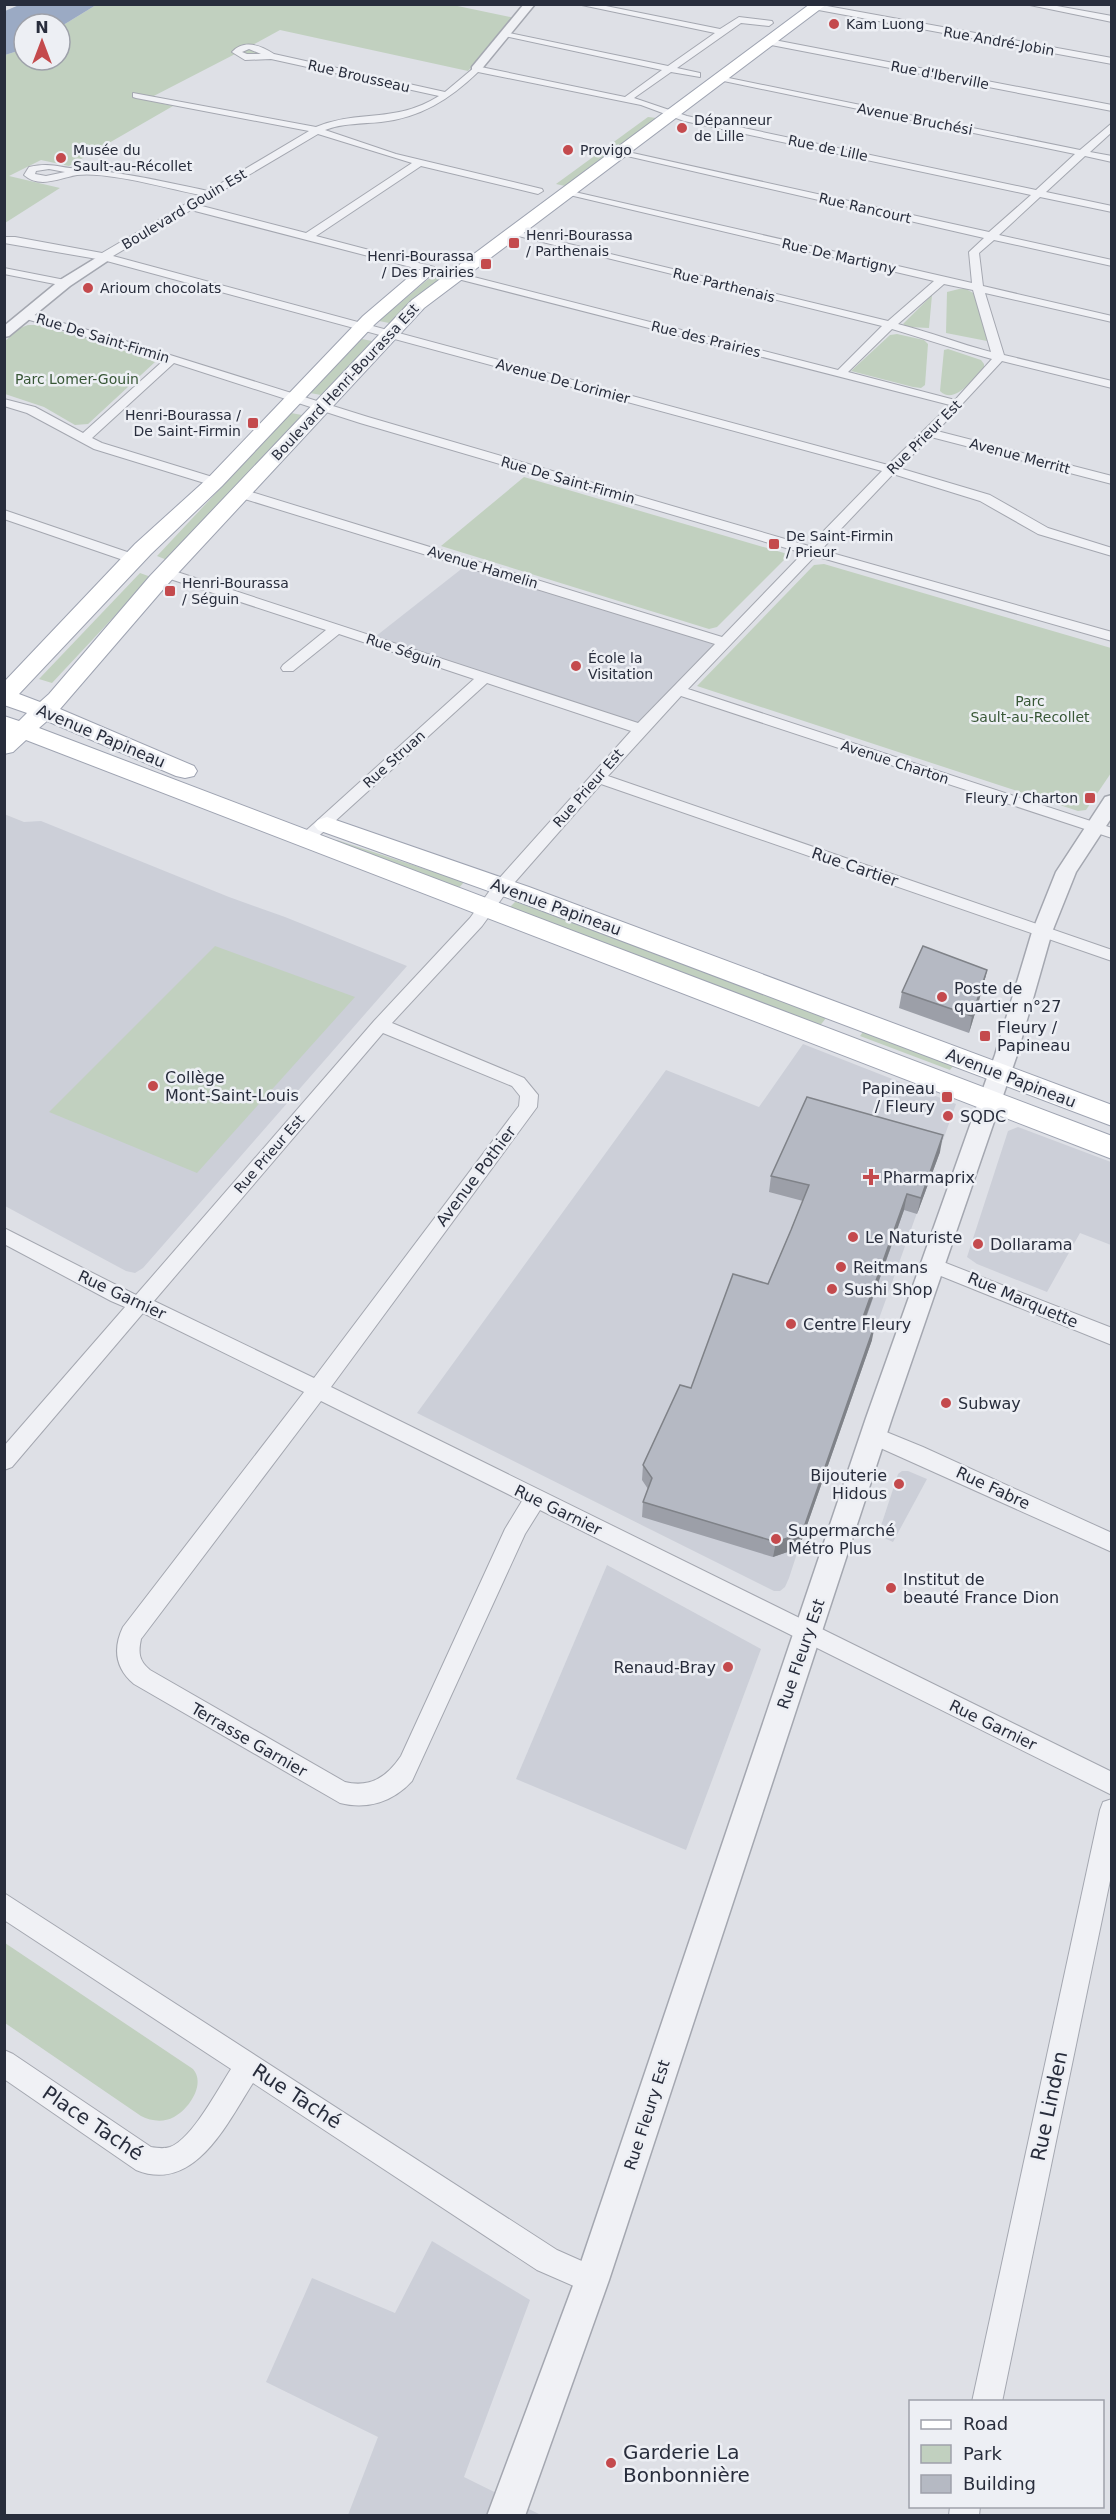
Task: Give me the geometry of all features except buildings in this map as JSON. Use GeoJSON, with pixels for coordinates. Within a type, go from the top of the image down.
{"type":"FeatureCollection","features":[{"type":"Feature","properties":{"kind":"main road","name":"Boulevard Henri-Bourassa Est"},"geometry":{"type":"LineString","coordinates":[[4,747],[13,727],[43,711],[66,689],[166,573],[418,304],[818,6]]}},
{"type":"Feature","properties":{"kind":"main road"},"geometry":{"type":"LineString","coordinates":[[753,35],[775,20]]}},
{"type":"Feature","properties":{"kind":"main road"},"geometry":{"type":"LineString","coordinates":[[634,121],[711,65]]}},
{"type":"Feature","properties":{"kind":"main road"},"geometry":{"type":"LineString","coordinates":[[521,202],[544,187]]}},
{"type":"Feature","properties":{"kind":"main road","name":"Boulevard Henri-Bourassa Est"},"geometry":{"type":"LineString","coordinates":[[5,696],[134,559],[215,482],[361,328],[436,264]]}},
{"type":"Feature","properties":{"kind":"main road","name":"Avenue Papineau"},"geometry":{"type":"LineString","coordinates":[[5,696],[144,755],[486,908],[994,1087],[1112,1116]]}},
{"type":"Feature","properties":{"kind":"main road","name":"Avenue Papineau"},"geometry":{"type":"LineString","coordinates":[[13,727],[313,832],[502,886],[994,1087],[1112,1148]]}},
{"type":"Feature","properties":{"kind":"street","name":"Boulevard Gouin Est"},"geometry":{"type":"LineString","coordinates":[[4,333],[65,284],[104,257],[318,130],[342,120],[379,120],[417,112],[447,95],[476,69],[530,4]]}},
{"type":"Feature","properties":{"kind":"street"},"geometry":{"type":"LineString","coordinates":[[581,4],[722,32]]}},
{"type":"Feature","properties":{"kind":"street"},"geometry":{"type":"LineString","coordinates":[[1029,4],[1112,19]]}},
{"type":"Feature","properties":{"kind":"street","name":"Rue André-Jobin"},"geometry":{"type":"LineString","coordinates":[[818,6],[1112,62]]}},
{"type":"Feature","properties":{"kind":"street"},"geometry":{"type":"LineString","coordinates":[[626,100],[741,19],[775,20]]}},
{"type":"Feature","properties":{"kind":"street"},"geometry":{"type":"LineString","coordinates":[[504,35],[697,75]]}},
{"type":"Feature","properties":{"kind":"street","name":"Rue d'Iberville"},"geometry":{"type":"LineString","coordinates":[[769,42],[1112,108]]}},
{"type":"Feature","properties":{"kind":"street","name":"Rue Brousseau"},"geometry":{"type":"LineString","coordinates":[[271,56],[447,95]]}},
{"type":"Feature","properties":{"kind":"street","name":"Rue de Lille"},"geometry":{"type":"LineString","coordinates":[[476,69],[626,100],[672,114],[1112,209]]}},
{"type":"Feature","properties":{"kind":"street","name":"Avenue Bruchési"},"geometry":{"type":"LineString","coordinates":[[719,79],[1112,159]]}},
{"type":"Feature","properties":{"kind":"street"},"geometry":{"type":"LineString","coordinates":[[136,95],[318,130],[420,164],[544,187]]}},
{"type":"Feature","properties":{"kind":"street","name":"Boulevard Gouin Est"},"geometry":{"type":"LineString","coordinates":[[346,139],[379,120]]}},
{"type":"Feature","properties":{"kind":"street"},"geometry":{"type":"LineString","coordinates":[[998,353],[978,288],[974,252],[1112,126]]}},
{"type":"Feature","properties":{"kind":"street","name":"Rue Rancourt"},"geometry":{"type":"LineString","coordinates":[[619,153],[1112,263]]}},
{"type":"Feature","properties":{"kind":"street"},"geometry":{"type":"LineString","coordinates":[[307,237],[420,164]]}},
{"type":"Feature","properties":{"kind":"street"},"geometry":{"type":"LineString","coordinates":[[77,172],[111,175],[209,194]]}},
{"type":"Feature","properties":{"kind":"street","name":"Rue De Martigny"},"geometry":{"type":"LineString","coordinates":[[566,193],[1112,320]]}},
{"type":"Feature","properties":{"kind":"street"},"geometry":{"type":"LineString","coordinates":[[189,206],[307,237],[436,264]]}},
{"type":"Feature","properties":{"kind":"street","name":"Rue Parthenais"},"geometry":{"type":"LineString","coordinates":[[511,233],[890,325],[937,338],[950,345],[1112,377]]}},
{"type":"Feature","properties":{"kind":"street","name":"Avenue De Lorimier"},"geometry":{"type":"LineString","coordinates":[[4,240],[104,257],[971,492],[998,504],[1043,531],[1112,552]]}},
{"type":"Feature","properties":{"kind":"street"},"geometry":{"type":"LineString","coordinates":[[4,271],[65,284]]}},
{"type":"Feature","properties":{"kind":"street","name":"Rue des Prairies"},"geometry":{"type":"LineString","coordinates":[[454,275],[958,404]]}},
{"type":"Feature","properties":{"kind":"street"},"geometry":{"type":"LineString","coordinates":[[840,374],[890,325],[942,280]]}},
{"type":"Feature","properties":{"kind":"street","name":"Rue De Saint-Firmin"},"geometry":{"type":"LineString","coordinates":[[27,316],[320,406],[1112,637]]}},
{"type":"Feature","properties":{"kind":"street","name":"Rue Parthenais"},"geometry":{"type":"LineString","coordinates":[[998,353],[1112,386]]}},
{"type":"Feature","properties":{"kind":"street","name":"Rue Prieur Est"},"geometry":{"type":"LineString","coordinates":[[4,1461],[142,1304],[380,1025],[450,947],[476,922],[502,886],[641,729],[890,470],[958,404],[998,353]]}},
{"type":"Feature","properties":{"kind":"street"},"geometry":{"type":"LineString","coordinates":[[85,438],[172,359]]}},
{"type":"Feature","properties":{"kind":"street"},"geometry":{"type":"LineString","coordinates":[[4,402],[31,410],[98,446],[215,482]]}},
{"type":"Feature","properties":{"kind":"street","name":"Avenue Merritt"},"geometry":{"type":"LineString","coordinates":[[928,432],[1112,480]]}},
{"type":"Feature","properties":{"kind":"street","name":"Avenue Hamelin"},"geometry":{"type":"LineString","coordinates":[[240,493],[725,642]]}},
{"type":"Feature","properties":{"kind":"street"},"geometry":{"type":"LineString","coordinates":[[4,514],[134,559]]}},
{"type":"Feature","properties":{"kind":"street","name":"Rue Séguin"},"geometry":{"type":"LineString","coordinates":[[166,573],[641,729]]}},
{"type":"Feature","properties":{"kind":"street"},"geometry":{"type":"LineString","coordinates":[[288,668],[338,628]]}},
{"type":"Feature","properties":{"kind":"street","name":"Rue Struan"},"geometry":{"type":"LineString","coordinates":[[313,832],[484,678]]}},
{"type":"Feature","properties":{"kind":"street","name":"Avenue Charton"},"geometry":{"type":"LineString","coordinates":[[678,690],[1103,830]]}},
{"type":"Feature","properties":{"kind":"street","name":"Rue Cartier"},"geometry":{"type":"LineString","coordinates":[[598,778],[1112,956]]}},
{"type":"Feature","properties":{"kind":"street","name":"Rue Fleury Est"},"geometry":{"type":"LineString","coordinates":[[506,2516],[592,2280],[873,1436],[994,1087],[1042,932],[1061,883],[1103,830],[1112,801]]}},
{"type":"Feature","properties":{"kind":"street","name":"Avenue Pothier"},"geometry":{"type":"LineString","coordinates":[[317,1389],[529,1103],[528,1092],[518,1082],[380,1025]]}},
{"type":"Feature","properties":{"kind":"street","name":"Rue Garnier"},"geometry":{"type":"LineString","coordinates":[[4,1235],[118,1296],[142,1304],[317,1389],[1112,1784]]}},
{"type":"Feature","properties":{"kind":"street","name":"Rue Marquette"},"geometry":{"type":"LineString","coordinates":[[933,1265],[1112,1337]]}},
{"type":"Feature","properties":{"kind":"street","name":"Terrasse Garnier"},"geometry":{"type":"LineString","coordinates":[[317,1389],[131,1634],[127,1652],[133,1669],[142,1677],[330,1787],[347,1794],[372,1794],[388,1788],[406,1771],[516,1529],[535,1498]]}},
{"type":"Feature","properties":{"kind":"street","name":"Rue Fabre"},"geometry":{"type":"LineString","coordinates":[[873,1436],[916,1453],[1112,1543]]}},
{"type":"Feature","properties":{"kind":"street","name":"Rue Linden"},"geometry":{"type":"LineString","coordinates":[[987,2400],[1112,1810]]}},
{"type":"Feature","properties":{"kind":"street","name":"Rue Taché"},"geometry":{"type":"LineString","coordinates":[[4,1905],[547,2260],[592,2280]]}},
{"type":"Feature","properties":{"kind":"street","name":"Place Taché"},"geometry":{"type":"LineString","coordinates":[[4,2063],[146,2160],[162,2163],[179,2158],[194,2147],[249,2066]]}},
{"type":"Feature","properties":{"kind":"shaded area","name":"École la Visitation"},"geometry":{"type":"Polygon","coordinates":[[[469,563],[725,642],[641,729],[371,640],[469,563]]]}},
{"type":"Feature","properties":{"kind":"shaded area","name":"Collège Mont-Saint-Louis"},"geometry":{"type":"Polygon","coordinates":[[[4,814],[24,822],[41,821],[407,966],[143,1268],[135,1273],[126,1271],[5,1206],[4,814]]]}},
{"type":"Feature","properties":{"kind":"shaded area"},"geometry":{"type":"Polygon","coordinates":[[[803,1044],[956,1104],[819,1486],[789,1578],[785,1587],[780,1591],[774,1591],[417,1413],[666,1070],[759,1107],[803,1044]]]}},
{"type":"Feature","properties":{"kind":"shaded area"},"geometry":{"type":"Polygon","coordinates":[[[1018,1127],[1111,1162],[1111,1245],[1080,1233],[1047,1292],[977,1264],[967,1257],[1008,1131],[1018,1127]]]}},
{"type":"Feature","properties":{"kind":"shaded area"},"geometry":{"type":"Polygon","coordinates":[[[908,1471],[927,1479],[893,1542],[878,1535],[898,1474],[908,1471]]]}},
{"type":"Feature","properties":{"kind":"shaded area"},"geometry":{"type":"Polygon","coordinates":[[[607,1565],[761,1649],[686,1850],[516,1779],[607,1565]]]}},
{"type":"Feature","properties":{"kind":"shaded area"},"geometry":{"type":"Polygon","coordinates":[[[432,2241],[530,2300],[464,2477],[541,2515],[348,2515],[378,2437],[266,2382],[312,2278],[395,2313],[432,2241]]]}},
{"type":"Feature","properties":{"kind":"green space"},"geometry":{"type":"Polygon","coordinates":[[[448,4],[515,18],[468,71],[280,30],[247,48],[263,54],[245,55],[239,52],[146,100],[173,106],[69,166],[41,160],[9,176],[60,188],[5,223],[5,55],[12,53],[12,72],[72,72],[72,20],[96,5],[448,4]]]}},
{"type":"Feature","properties":{"kind":"green space"},"geometry":{"type":"Polygon","coordinates":[[[648,117],[657,118],[565,186],[556,184],[648,117]]]}},
{"type":"Feature","properties":{"kind":"green space"},"geometry":{"type":"Polygon","coordinates":[[[433,275],[442,277],[389,323],[379,321],[433,275]]]}},
{"type":"Feature","properties":{"kind":"green space"},"geometry":{"type":"Polygon","coordinates":[[[966,289],[977,295],[987,341],[946,333],[947,292],[966,289]]]}},
{"type":"Feature","properties":{"kind":"green space"},"geometry":{"type":"Polygon","coordinates":[[[932,295],[929,328],[908,327],[903,324],[932,295]]]}},
{"type":"Feature","properties":{"kind":"green space","name":"Parc Lomer-Gouin"},"geometry":{"type":"Polygon","coordinates":[[[38,325],[104,343],[155,362],[88,424],[75,425],[44,407],[5,394],[5,341],[20,328],[38,325]]]}},
{"type":"Feature","properties":{"kind":"green space"},"geometry":{"type":"Polygon","coordinates":[[[897,334],[924,340],[928,344],[925,385],[921,388],[851,371],[890,335],[897,334]]]}},
{"type":"Feature","properties":{"kind":"green space"},"geometry":{"type":"Polygon","coordinates":[[[362,339],[372,341],[321,395],[310,393],[362,339]]]}},
{"type":"Feature","properties":{"kind":"green space"},"geometry":{"type":"Polygon","coordinates":[[[948,349],[981,360],[984,364],[970,383],[952,395],[946,395],[940,391],[944,350],[948,349]]]}},
{"type":"Feature","properties":{"kind":"green space"},"geometry":{"type":"Polygon","coordinates":[[[291,413],[302,415],[167,560],[157,556],[291,413]]]}},
{"type":"Feature","properties":{"kind":"green space"},"geometry":{"type":"Polygon","coordinates":[[[524,477],[788,556],[717,627],[709,629],[441,546],[524,477]]]}},
{"type":"Feature","properties":{"kind":"green space","name":"Parc Sault-au-Recollet"},"geometry":{"type":"Polygon","coordinates":[[[824,564],[1111,648],[1111,773],[1086,810],[1078,811],[697,686],[814,565],[824,564]]]}},
{"type":"Feature","properties":{"kind":"green space"},"geometry":{"type":"Polygon","coordinates":[[[140,573],[151,577],[52,683],[39,679],[140,573]]]}},
{"type":"Feature","properties":{"kind":"green space"},"geometry":{"type":"Polygon","coordinates":[[[337,840],[464,882],[458,889],[335,842],[337,840]]]}},
{"type":"Feature","properties":{"kind":"green space"},"geometry":{"type":"Polygon","coordinates":[[[516,901],[826,1018],[819,1027],[509,908],[516,901]]]}},
{"type":"Feature","properties":{"kind":"green space"},"geometry":{"type":"Polygon","coordinates":[[[215,946],[355,997],[197,1173],[49,1112],[215,946]]]}},
{"type":"Feature","properties":{"kind":"green space"},"geometry":{"type":"Polygon","coordinates":[[[863,1032],[953,1066],[950,1070],[860,1036],[863,1032]]]}},
{"type":"Feature","properties":{"kind":"green space"},"geometry":{"type":"Polygon","coordinates":[[[5,1943],[193,2069],[197,2075],[197,2089],[185,2108],[174,2117],[161,2121],[141,2116],[5,2023],[5,1943]]]}},
{"type":"Feature","properties":{"kind":"water"},"geometry":{"type":"Polygon","coordinates":[[[19,4],[96,5],[72,20],[72,12],[12,12],[12,53],[5,55],[5,11],[19,4]]]}},
{"type":"Feature","properties":{"kind":"place","name":"Kam Luong"},"geometry":{"type":"Point","coordinates":[834,24]}},
{"type":"Feature","properties":{"kind":"place","name":"Dépanneur de Lille"},"geometry":{"type":"Point","coordinates":[682,128]}},
{"type":"Feature","properties":{"kind":"place","name":"Provigo"},"geometry":{"type":"Point","coordinates":[568,150]}},
{"type":"Feature","properties":{"kind":"place","name":"Musée du Sault-au-Récollet"},"geometry":{"type":"Point","coordinates":[61,158]}},
{"type":"Feature","properties":{"kind":"place","name":"Henri-Bourassa / Parthenais"},"geometry":{"type":"Point","coordinates":[514,243]}},
{"type":"Feature","properties":{"kind":"place","name":"Henri-Bourassa / Des Prairies"},"geometry":{"type":"Point","coordinates":[486,264]}},
{"type":"Feature","properties":{"kind":"place","name":"Arioum chocolats"},"geometry":{"type":"Point","coordinates":[88,288]}},
{"type":"Feature","properties":{"kind":"place","name":"Henri-Bourassa / De Saint-Firmin"},"geometry":{"type":"Point","coordinates":[253,423]}},
{"type":"Feature","properties":{"kind":"place","name":"De Saint-Firmin / Prieur"},"geometry":{"type":"Point","coordinates":[774,544]}},
{"type":"Feature","properties":{"kind":"place","name":"Henri-Bourassa / Séguin"},"geometry":{"type":"Point","coordinates":[170,591]}},
{"type":"Feature","properties":{"kind":"place","name":"École la Visitation"},"geometry":{"type":"Point","coordinates":[576,666]}},
{"type":"Feature","properties":{"kind":"place","name":"Fleury / Charton"},"geometry":{"type":"Point","coordinates":[1090,798]}},
{"type":"Feature","properties":{"kind":"place","name":"Poste de quartier n°27"},"geometry":{"type":"Point","coordinates":[942,997]}},
{"type":"Feature","properties":{"kind":"place","name":"Fleury / Papineau"},"geometry":{"type":"Point","coordinates":[985,1036]}},
{"type":"Feature","properties":{"kind":"place","name":"Collège Mont-Saint-Louis"},"geometry":{"type":"Point","coordinates":[153,1086]}},
{"type":"Feature","properties":{"kind":"place","name":"Papineau / Fleury"},"geometry":{"type":"Point","coordinates":[947,1097]}},
{"type":"Feature","properties":{"kind":"place","name":"SQDC"},"geometry":{"type":"Point","coordinates":[948,1116]}},
{"type":"Feature","properties":{"kind":"place","name":"Pharmaprix"},"geometry":{"type":"Point","coordinates":[871,1177]}},
{"type":"Feature","properties":{"kind":"place","name":"Le Naturiste"},"geometry":{"type":"Point","coordinates":[853,1237]}},
{"type":"Feature","properties":{"kind":"place","name":"Dollarama"},"geometry":{"type":"Point","coordinates":[978,1244]}},
{"type":"Feature","properties":{"kind":"place","name":"Reitmans"},"geometry":{"type":"Point","coordinates":[841,1267]}},
{"type":"Feature","properties":{"kind":"place","name":"Sushi Shop"},"geometry":{"type":"Point","coordinates":[832,1289]}},
{"type":"Feature","properties":{"kind":"place","name":"Centre Fleury"},"geometry":{"type":"Point","coordinates":[791,1324]}},
{"type":"Feature","properties":{"kind":"place","name":"Subway"},"geometry":{"type":"Point","coordinates":[946,1403]}},
{"type":"Feature","properties":{"kind":"place","name":"Bijouterie Hidous"},"geometry":{"type":"Point","coordinates":[899,1484]}},
{"type":"Feature","properties":{"kind":"place","name":"Supermarché Métro Plus"},"geometry":{"type":"Point","coordinates":[776,1539]}},
{"type":"Feature","properties":{"kind":"place","name":"Institut de beauté France Dion"},"geometry":{"type":"Point","coordinates":[891,1588]}},
{"type":"Feature","properties":{"kind":"place","name":"Renaud-Bray"},"geometry":{"type":"Point","coordinates":[728,1667]}},
{"type":"Feature","properties":{"kind":"place","name":"Garderie La Bonbonnière"},"geometry":{"type":"Point","coordinates":[611,2463]}}]}
